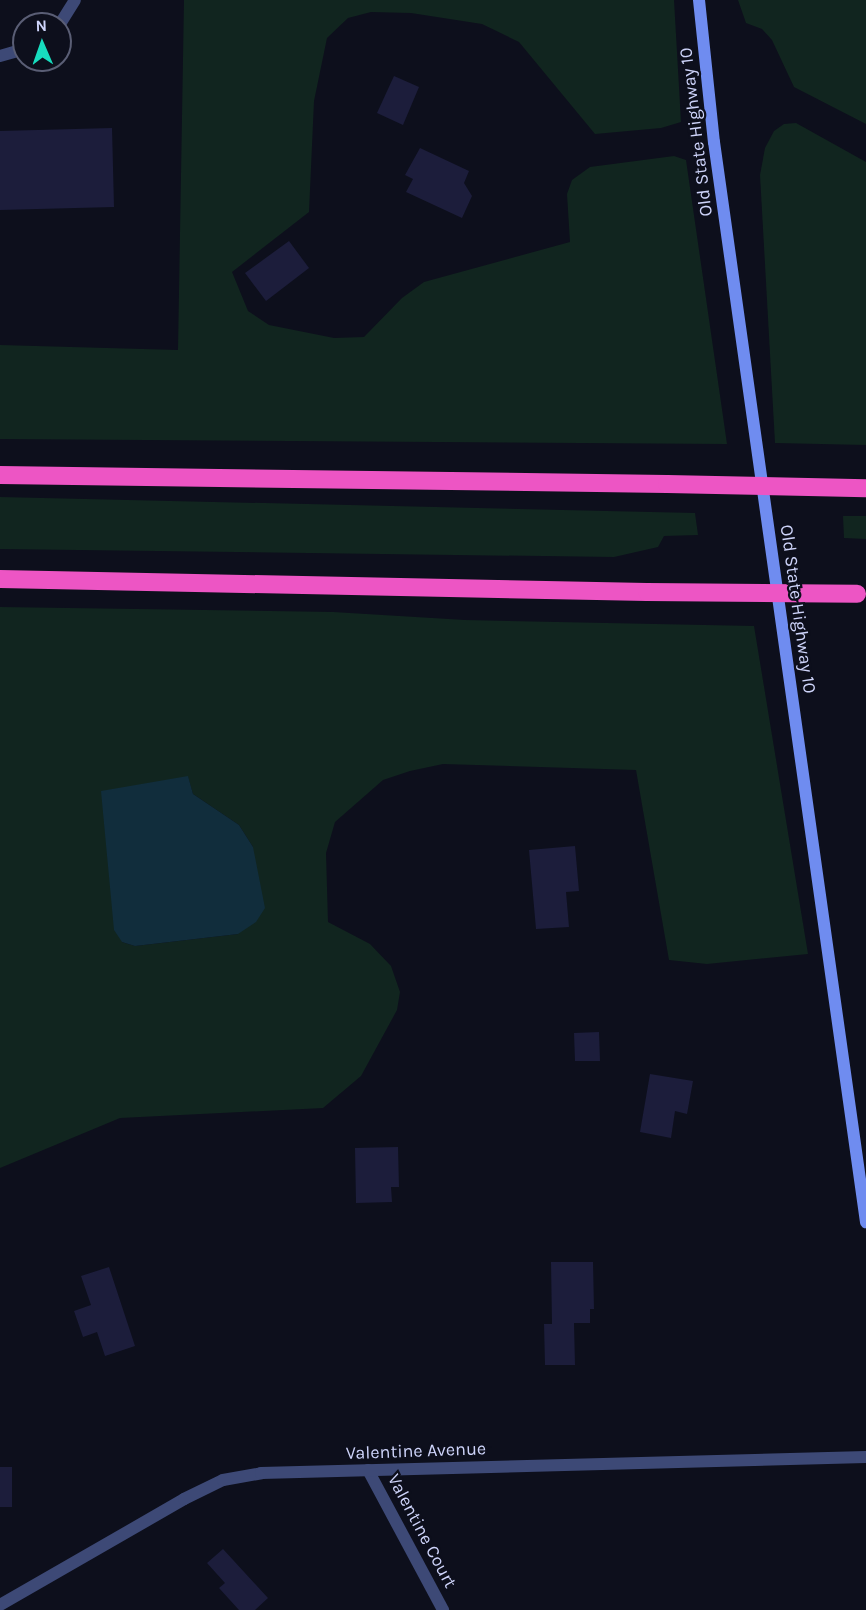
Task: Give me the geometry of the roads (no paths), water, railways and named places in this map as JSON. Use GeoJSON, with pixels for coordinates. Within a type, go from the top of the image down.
{"type":"FeatureCollection","features":[{"type":"Feature","properties":{"kind":"highway"},"geometry":{"type":"LineString","coordinates":[[0,475],[866,488]]}},
{"type":"Feature","properties":{"kind":"highway"},"geometry":{"type":"LineString","coordinates":[[0,579],[861,595]]}},
{"type":"Feature","properties":{"kind":"street","name":"Old State Highway 10"},"geometry":{"type":"LineString","coordinates":[[699,0],[714,142],[866,1222]]}},
{"type":"Feature","properties":{"kind":"street","name":"Valentine Avenue"},"geometry":{"type":"LineString","coordinates":[[0,1605],[223,1480],[261,1473],[866,1457]]}},
{"type":"Feature","properties":{"kind":"street","name":"Valentine Court"},"geometry":{"type":"LineString","coordinates":[[368,1470],[443,1610]]}},
{"type":"Feature","properties":{"kind":"water"},"geometry":{"type":"Polygon","coordinates":[[[188,776],[193,794],[239,825],[253,847],[265,908],[256,922],[238,934],[135,946],[122,942],[114,930],[101,791],[188,776]]]}}]}
